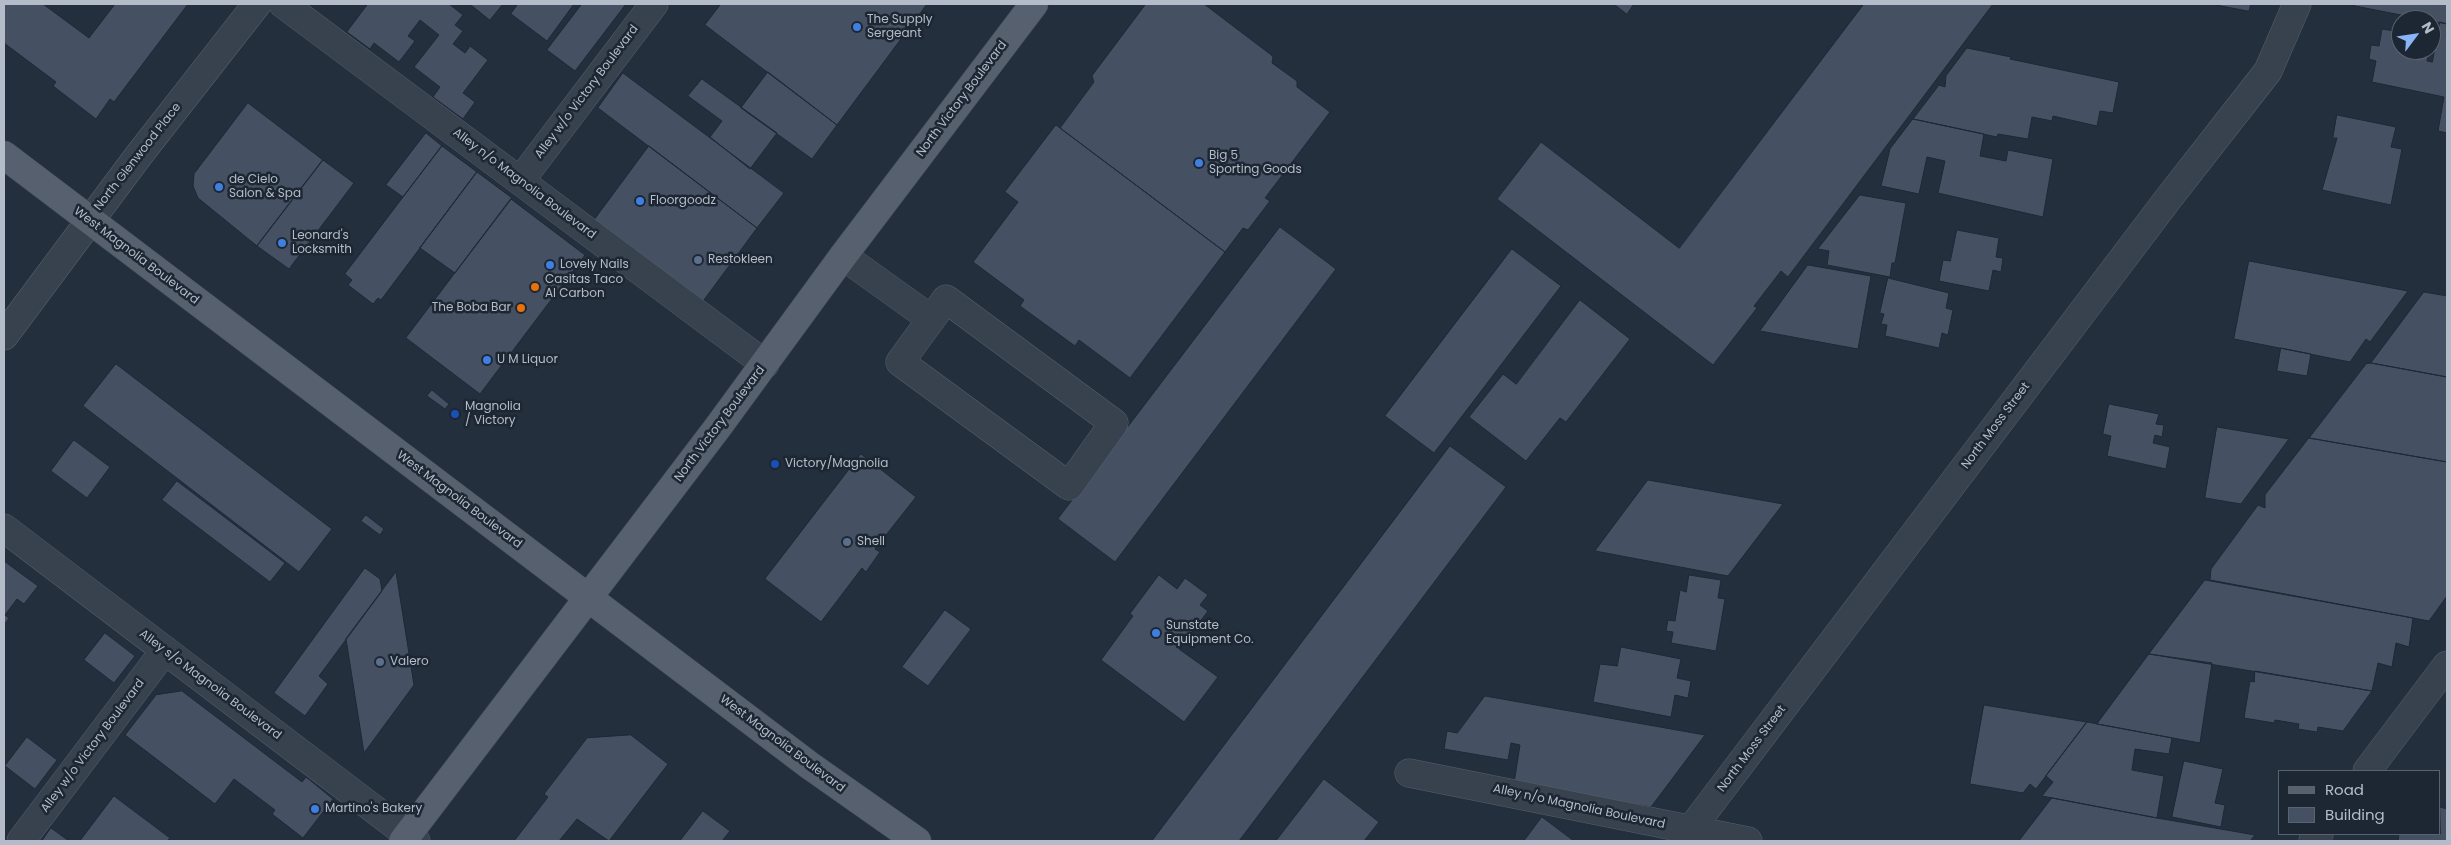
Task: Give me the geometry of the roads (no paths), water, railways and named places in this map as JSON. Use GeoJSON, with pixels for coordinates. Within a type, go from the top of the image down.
{"type":"FeatureCollection","features":[{"type":"Feature","properties":{"kind":"main road","name":"North Victory Boulevard"},"geometry":{"type":"LineString","coordinates":[[409,839],[587,598],[765,364],[843,256],[1034,4]]}},
{"type":"Feature","properties":{"kind":"main road","name":"West Magnolia Boulevard"},"geometry":{"type":"LineString","coordinates":[[4,156],[402,459],[809,765],[917,841]]}},
{"type":"Feature","properties":{"kind":"street","name":"North Glenwood Place"},"geometry":{"type":"LineString","coordinates":[[4,336],[90,220],[256,4]]}},
{"type":"Feature","properties":{"kind":"street","name":"Alley n/o Magnolia Boulevard"},"geometry":{"type":"LineString","coordinates":[[283,4],[765,364]]}},
{"type":"Feature","properties":{"kind":"street","name":"Alley w/o Victory Boulevard"},"geometry":{"type":"LineString","coordinates":[[520,181],[654,4]]}},
{"type":"Feature","properties":{"kind":"street","name":"North Moss Street"},"geometry":{"type":"LineString","coordinates":[[1686,836],[2168,199],[2268,71],[2297,4]]}},
{"type":"Feature","properties":{"kind":"street"},"geometry":{"type":"LineString","coordinates":[[843,256],[931,319]]}},
{"type":"Feature","properties":{"kind":"street"},"geometry":{"type":"LineString","coordinates":[[946,299],[1114,423],[1069,486],[900,362],[931,319],[946,299]]}},
{"type":"Feature","properties":{"kind":"street","name":"Alley s/o Magnolia Boulevard"},"geometry":{"type":"LineString","coordinates":[[4,528],[409,839]]}},
{"type":"Feature","properties":{"kind":"street","name":"Alley w/o Victory Boulevard"},"geometry":{"type":"LineString","coordinates":[[21,841],[165,650]]}},
{"type":"Feature","properties":{"kind":"street"},"geometry":{"type":"LineString","coordinates":[[2368,770],[2447,665]]}},
{"type":"Feature","properties":{"kind":"street","name":"Alley n/o Magnolia Boulevard"},"geometry":{"type":"LineString","coordinates":[[1409,773],[1686,836],[1748,841]]}},
{"type":"Feature","properties":{"kind":"place","name":"The Supply Sergeant"},"geometry":{"type":"Point","coordinates":[857,27]}},
{"type":"Feature","properties":{"kind":"place","name":"Big 5 Sporting Goods"},"geometry":{"type":"Point","coordinates":[1199,163]}},
{"type":"Feature","properties":{"kind":"place","name":"de Cielo Salon & Spa"},"geometry":{"type":"Point","coordinates":[219,187]}},
{"type":"Feature","properties":{"kind":"place","name":"Floorgoodz"},"geometry":{"type":"Point","coordinates":[640,201]}},
{"type":"Feature","properties":{"kind":"place","name":"Leonard's Locksmith"},"geometry":{"type":"Point","coordinates":[282,243]}},
{"type":"Feature","properties":{"kind":"place","name":"Restokleen"},"geometry":{"type":"Point","coordinates":[698,260]}},
{"type":"Feature","properties":{"kind":"place","name":"Lovely Nails"},"geometry":{"type":"Point","coordinates":[550,265]}},
{"type":"Feature","properties":{"kind":"place","name":"Casitas Taco Al Carbon"},"geometry":{"type":"Point","coordinates":[535,287]}},
{"type":"Feature","properties":{"kind":"place","name":"The Boba Bar"},"geometry":{"type":"Point","coordinates":[521,308]}},
{"type":"Feature","properties":{"kind":"place","name":"U M Liquor"},"geometry":{"type":"Point","coordinates":[487,360]}},
{"type":"Feature","properties":{"kind":"place","name":"Magnolia / Victory"},"geometry":{"type":"Point","coordinates":[455,414]}},
{"type":"Feature","properties":{"kind":"place","name":"Victory/Magnolia"},"geometry":{"type":"Point","coordinates":[775,464]}},
{"type":"Feature","properties":{"kind":"place","name":"Shell"},"geometry":{"type":"Point","coordinates":[847,542]}},
{"type":"Feature","properties":{"kind":"place","name":"Sunstate Equipment Co."},"geometry":{"type":"Point","coordinates":[1156,633]}},
{"type":"Feature","properties":{"kind":"place","name":"Valero"},"geometry":{"type":"Point","coordinates":[380,662]}},
{"type":"Feature","properties":{"kind":"place","name":"Martino's Bakery"},"geometry":{"type":"Point","coordinates":[315,809]}}]}
